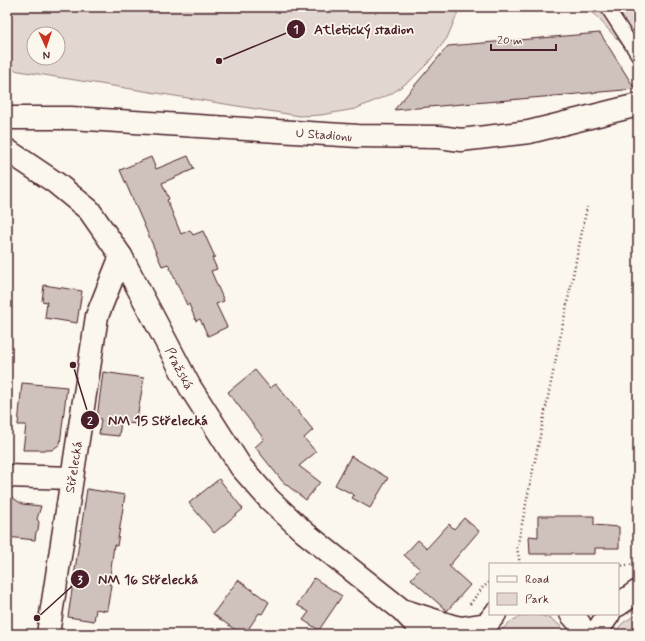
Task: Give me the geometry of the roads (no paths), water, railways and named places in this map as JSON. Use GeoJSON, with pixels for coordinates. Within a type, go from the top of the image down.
{"type":"FeatureCollection","features":[{"type":"Feature","properties":{"kind":"street","name":"U Stadionu"},"geometry":{"type":"LineString","coordinates":[[7,118],[71,118],[358,136],[439,137],[461,140],[529,132],[638,105]]}},
{"type":"Feature","properties":{"kind":"street","name":"Pražská"},"geometry":{"type":"LineString","coordinates":[[7,150],[56,183],[88,210],[121,256],[190,387],[241,467],[269,499],[304,532],[402,610],[425,634]]}},
{"type":"Feature","properties":{"kind":"street","name":"Střelecká"},"geometry":{"type":"LineString","coordinates":[[48,634],[97,316],[121,256]]}},
{"type":"Feature","properties":{"kind":"street"},"geometry":{"type":"LineString","coordinates":[[7,476],[72,478]]}},
{"type":"Feature","properties":{"kind":"street"},"geometry":{"type":"LineString","coordinates":[[619,588],[638,585]]}},
{"type":"Feature","properties":{"kind":"street"},"geometry":{"type":"LineString","coordinates":[[619,604],[638,591]]}},
{"type":"Feature","properties":{"kind":"street","name":"Pražská"},"geometry":{"type":"LineString","coordinates":[[402,610],[461,628],[488,624]]}},
{"type":"Feature","properties":{"kind":"street"},"geometry":{"type":"LineString","coordinates":[[572,615],[579,622],[585,634]]}},
{"type":"Feature","properties":{"kind":"street"},"geometry":{"type":"LineString","coordinates":[[595,634],[608,615]]}},
{"type":"Feature","properties":{"kind":"lane"},"geometry":{"type":"LineString","coordinates":[[607,7],[638,55]]}},
{"type":"Feature","properties":{"kind":"place","name":"Atletický stadion"},"geometry":{"type":"Point","coordinates":[219,61]}},
{"type":"Feature","properties":{"kind":"place","name":"NM 15 Střelecká"},"geometry":{"type":"Point","coordinates":[73,365]}},
{"type":"Feature","properties":{"kind":"place","name":"NM 16 Střelecká"},"geometry":{"type":"Point","coordinates":[37,618]}}]}
